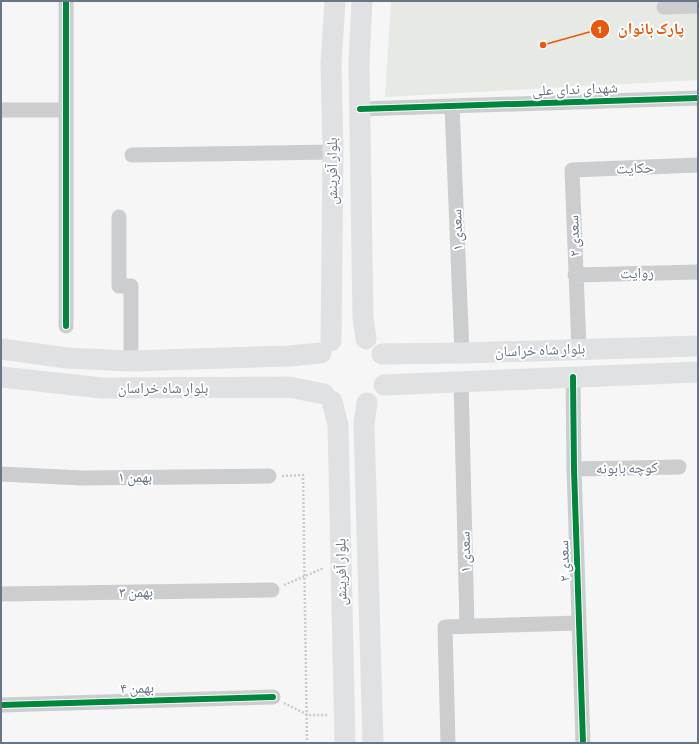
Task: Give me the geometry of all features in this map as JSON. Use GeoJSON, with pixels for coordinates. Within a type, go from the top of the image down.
{"type":"FeatureCollection","features":[{"type":"Feature","properties":{"kind":"main road","name":"بلوار آفرینش"},"geometry":{"type":"LineString","coordinates":[[326,347],[333,152],[331,64],[335,1]]}},
{"type":"Feature","properties":{"kind":"main road","name":"بلوار آفرینش"},"geometry":{"type":"LineString","coordinates":[[362,1],[359,64],[363,317],[366,339]]}},
{"type":"Feature","properties":{"kind":"main road"},"geometry":{"type":"LineString","coordinates":[[350,335],[361,336],[366,339],[378,347],[387,365],[387,375],[384,385],[378,394],[367,403],[352,406],[342,405],[328,398],[318,386],[316,366],[326,347],[340,337],[350,335]]}},
{"type":"Feature","properties":{"kind":"main road","name":"بلوار شاه خراسان"},"geometry":{"type":"LineString","coordinates":[[382,354],[698,346]]}},
{"type":"Feature","properties":{"kind":"main road","name":"بلوار شاه خراسان"},"geometry":{"type":"LineString","coordinates":[[1,349],[67,358],[131,361],[290,356],[326,347]]}},
{"type":"Feature","properties":{"kind":"main road","name":"بلوار شاه خراسان"},"geometry":{"type":"LineString","coordinates":[[384,385],[698,372]]}},
{"type":"Feature","properties":{"kind":"main road","name":"بلوار شاه خراسان"},"geometry":{"type":"LineString","coordinates":[[1,377],[102,388],[289,387],[328,398]]}},
{"type":"Feature","properties":{"kind":"main road","name":"بلوار آفرینش"},"geometry":{"type":"LineString","coordinates":[[328,398],[338,425],[345,743]]}},
{"type":"Feature","properties":{"kind":"main road","name":"بلوار آفرینش"},"geometry":{"type":"LineString","coordinates":[[367,403],[364,424],[373,743]]}},
{"type":"Feature","properties":{"kind":"street"},"geometry":{"type":"LineString","coordinates":[[66,1],[66,326]]}},
{"type":"Feature","properties":{"kind":"street"},"geometry":{"type":"LineString","coordinates":[[664,7],[698,6]]}},
{"type":"Feature","properties":{"kind":"street","name":"شهدای ندای علی"},"geometry":{"type":"LineString","coordinates":[[360,109],[698,98]]}},
{"type":"Feature","properties":{"kind":"street","name":"سعدی ۱"},"geometry":{"type":"LineString","coordinates":[[452,106],[462,353]]}},
{"type":"Feature","properties":{"kind":"street"},"geometry":{"type":"LineString","coordinates":[[1,110],[66,110]]}},
{"type":"Feature","properties":{"kind":"street"},"geometry":{"type":"LineString","coordinates":[[132,155],[333,152]]}},
{"type":"Feature","properties":{"kind":"street","name":"حکایت"},"geometry":{"type":"LineString","coordinates":[[572,170],[698,165]]}},
{"type":"Feature","properties":{"kind":"street","name":"سعدی ۲"},"geometry":{"type":"LineString","coordinates":[[572,170],[579,349]]}},
{"type":"Feature","properties":{"kind":"street"},"geometry":{"type":"LineString","coordinates":[[119,217],[118,286],[131,286],[131,361]]}},
{"type":"Feature","properties":{"kind":"street","name":"روایت"},"geometry":{"type":"LineString","coordinates":[[575,275],[698,272]]}},
{"type":"Feature","properties":{"kind":"street","name":"سعدی ۲"},"geometry":{"type":"LineString","coordinates":[[573,377],[574,469],[583,743]]}},
{"type":"Feature","properties":{"kind":"street","name":"سعدی ۱"},"geometry":{"type":"LineString","coordinates":[[461,381],[467,626]]}},
{"type":"Feature","properties":{"kind":"street","name":"کوچه بابونه"},"geometry":{"type":"LineString","coordinates":[[574,469],[680,467]]}},
{"type":"Feature","properties":{"kind":"street","name":"بهمن ۱"},"geometry":{"type":"LineString","coordinates":[[1,474],[82,478],[269,476]]}},
{"type":"Feature","properties":{"kind":"street","name":"بهمن ۳"},"geometry":{"type":"LineString","coordinates":[[1,594],[272,590]]}},
{"type":"Feature","properties":{"kind":"street"},"geometry":{"type":"LineString","coordinates":[[448,743],[445,626],[579,623]]}},
{"type":"Feature","properties":{"kind":"street","name":"بهمن ۴"},"geometry":{"type":"LineString","coordinates":[[1,705],[273,697]]}},
{"type":"Feature","properties":{"kind":"path"},"geometry":{"type":"LineString","coordinates":[[269,476],[303,475],[308,715],[307,743]]}},
{"type":"Feature","properties":{"kind":"path"},"geometry":{"type":"LineString","coordinates":[[272,590],[341,561]]}},
{"type":"Feature","properties":{"kind":"path"},"geometry":{"type":"LineString","coordinates":[[273,697],[308,715],[344,714]]}},
{"type":"Feature","properties":{"kind":"shaded area"},"geometry":{"type":"Polygon","coordinates":[[[391,1],[698,1],[698,80],[385,97],[391,1]]]}},
{"type":"Feature","properties":{"kind":"cycle path"},"geometry":{"type":"LineString","coordinates":[[66,1],[66,326]]}},
{"type":"Feature","properties":{"kind":"cycle path"},"geometry":{"type":"LineString","coordinates":[[360,109],[698,98]]}},
{"type":"Feature","properties":{"kind":"cycle path"},"geometry":{"type":"LineString","coordinates":[[573,377],[574,469],[583,743]]}},
{"type":"Feature","properties":{"kind":"cycle path"},"geometry":{"type":"LineString","coordinates":[[1,705],[273,697]]}},
{"type":"Feature","properties":{"kind":"place","name":"پارک بانوان"},"geometry":{"type":"Point","coordinates":[543,45]}}]}
